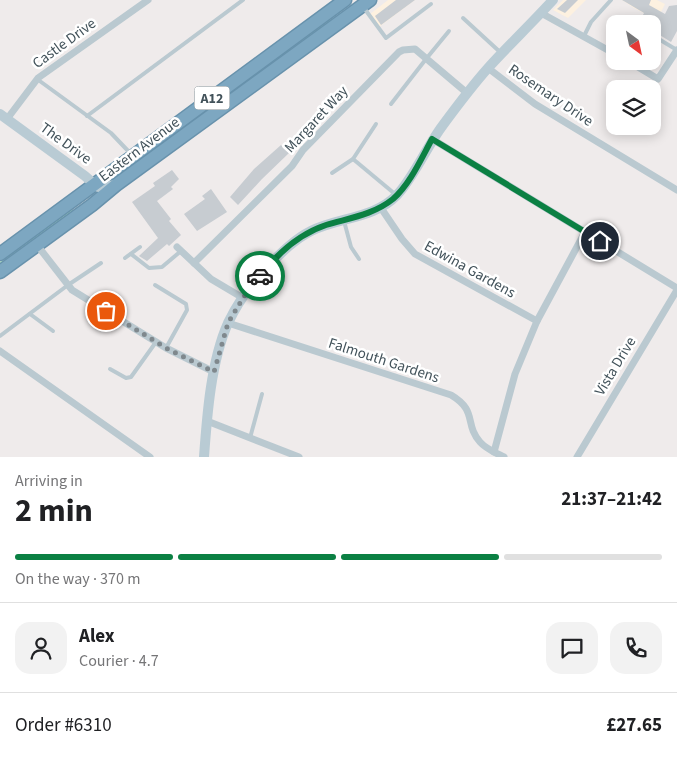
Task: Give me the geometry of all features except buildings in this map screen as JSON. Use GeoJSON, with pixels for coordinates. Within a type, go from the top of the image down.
{"type":"FeatureCollection","features":[{"type":"Feature","properties":{"kind":"highway","name":"Eastern Avenue"},"geometry":{"type":"LineString","coordinates":[[0,254],[345,0]]}},
{"type":"Feature","properties":{"kind":"highway","name":"Eastern Avenue"},"geometry":{"type":"LineString","coordinates":[[0,272],[366,3]]}},
{"type":"Feature","properties":{"kind":"street","name":"Castle Drive"},"geometry":{"type":"LineString","coordinates":[[4,116],[37,79],[148,0]]}},
{"type":"Feature","properties":{"kind":"street"},"geometry":{"type":"LineString","coordinates":[[204,457],[214,372],[228,323],[243,298],[265,269],[293,243],[311,232],[381,208],[397,195],[404,187],[432,139],[467,93],[488,68],[553,0]]}},
{"type":"Feature","properties":{"kind":"street"},"geometry":{"type":"LineString","coordinates":[[541,13],[606,49]]}},
{"type":"Feature","properties":{"kind":"street","name":"Margaret Way"},"geometry":{"type":"LineString","coordinates":[[194,263],[292,166],[303,150],[399,52],[415,50],[467,93]]}},
{"type":"Feature","properties":{"kind":"street"},"geometry":{"type":"LineString","coordinates":[[643,70],[658,79],[677,50]]}},
{"type":"Feature","properties":{"kind":"street","name":"Rosemary Drive"},"geometry":{"type":"LineString","coordinates":[[488,68],[535,104],[677,190]]}},
{"type":"Feature","properties":{"kind":"street","name":"The Drive"},"geometry":{"type":"LineString","coordinates":[[4,116],[85,176],[97,188],[116,185]]}},
{"type":"Feature","properties":{"kind":"street"},"geometry":{"type":"LineString","coordinates":[[432,139],[677,289]]}},
{"type":"Feature","properties":{"kind":"street","name":"Edwina Gardens"},"geometry":{"type":"LineString","coordinates":[[381,208],[414,254],[537,321]]}},
{"type":"Feature","properties":{"kind":"street"},"geometry":{"type":"LineString","coordinates":[[494,452],[515,374],[537,321],[585,232]]}},
{"type":"Feature","properties":{"kind":"street"},"geometry":{"type":"LineString","coordinates":[[37,245],[72,290],[166,348],[214,372]]}},
{"type":"Feature","properties":{"kind":"street"},"geometry":{"type":"LineString","coordinates":[[179,249],[211,279],[243,298]]}},
{"type":"Feature","properties":{"kind":"street","name":"Vista Drive"},"geometry":{"type":"LineString","coordinates":[[577,457],[677,289]]}},
{"type":"Feature","properties":{"kind":"street","name":"Falmouth Gardens"},"geometry":{"type":"LineString","coordinates":[[228,323],[451,396],[461,402],[466,409],[480,442],[504,457]]}},
{"type":"Feature","properties":{"kind":"street"},"geometry":{"type":"LineString","coordinates":[[0,351],[150,457]]}},
{"type":"Feature","properties":{"kind":"street"},"geometry":{"type":"LineString","coordinates":[[207,421],[299,457]]}},
{"type":"Feature","properties":{"kind":"lane"},"geometry":{"type":"LineString","coordinates":[[87,116],[243,0]]}},
{"type":"Feature","properties":{"kind":"lane"},"geometry":{"type":"LineString","coordinates":[[584,36],[591,22],[611,0]]}},
{"type":"Feature","properties":{"kind":"lane"},"geometry":{"type":"LineString","coordinates":[[366,3],[386,38],[431,4]]}},
{"type":"Feature","properties":{"kind":"lane"},"geometry":{"type":"LineString","coordinates":[[463,18],[502,53]]}},
{"type":"Feature","properties":{"kind":"lane"},"geometry":{"type":"LineString","coordinates":[[391,104],[449,31]]}},
{"type":"Feature","properties":{"kind":"lane"},"geometry":{"type":"LineString","coordinates":[[661,40],[677,50]]}},
{"type":"Feature","properties":{"kind":"lane"},"geometry":{"type":"LineString","coordinates":[[37,79],[111,133],[133,156]]}},
{"type":"Feature","properties":{"kind":"lane"},"geometry":{"type":"LineString","coordinates":[[332,173],[353,159],[376,124]]}},
{"type":"Feature","properties":{"kind":"lane"},"geometry":{"type":"LineString","coordinates":[[353,159],[397,195]]}},
{"type":"Feature","properties":{"kind":"lane"},"geometry":{"type":"LineString","coordinates":[[344,221],[352,247],[359,259]]}},
{"type":"Feature","properties":{"kind":"lane"},"geometry":{"type":"LineString","coordinates":[[125,258],[140,247]]}},
{"type":"Feature","properties":{"kind":"lane"},"geometry":{"type":"LineString","coordinates":[[130,254],[149,268],[162,267],[179,249]]}},
{"type":"Feature","properties":{"kind":"lane"},"geometry":{"type":"LineString","coordinates":[[0,336],[68,285],[101,263]]}},
{"type":"Feature","properties":{"kind":"lane"},"geometry":{"type":"LineString","coordinates":[[155,285],[186,304],[187,310],[166,348]]}},
{"type":"Feature","properties":{"kind":"lane"},"geometry":{"type":"LineString","coordinates":[[30,314],[53,332]]}},
{"type":"Feature","properties":{"kind":"lane"},"geometry":{"type":"LineString","coordinates":[[110,369],[126,378],[132,377],[156,342]]}},
{"type":"Feature","properties":{"kind":"lane"},"geometry":{"type":"LineString","coordinates":[[250,439],[262,394]]}},
{"type":"Feature","properties":{"kind":"shaded area"},"geometry":{"type":"Polygon","coordinates":[[[388,0],[415,0],[379,27],[370,14],[388,0]]]}},
{"type":"Feature","properties":{"kind":"shaded area"},"geometry":{"type":"Polygon","coordinates":[[[563,0],[586,0],[568,18],[553,10],[563,0]]]}},
{"type":"Feature","properties":{"kind":"shaded area"},"geometry":{"type":"Polygon","coordinates":[[[622,0],[657,0],[665,4],[660,15],[647,15],[622,0]]]}},
{"type":"Feature","properties":{"kind":"green space"},"geometry":{"type":"Polygon","coordinates":[[[329,18],[333,23],[106,186],[102,186],[329,18]]]}},
{"type":"Feature","properties":{"kind":"green space"},"geometry":{"type":"Polygon","coordinates":[[[71,208],[75,213],[0,268],[0,262],[71,208]]]}},
{"type":"Feature","properties":{"kind":"way so far"},"geometry":{"type":"LineString","coordinates":[[106,311],[166,348],[214,372],[228,323],[243,298],[260,276]]}},
{"type":"Feature","properties":{"kind":"route"},"geometry":{"type":"LineString","coordinates":[[260,276],[280,254],[311,232],[381,208],[390,201],[404,187],[432,139],[600,241]]}}]}
